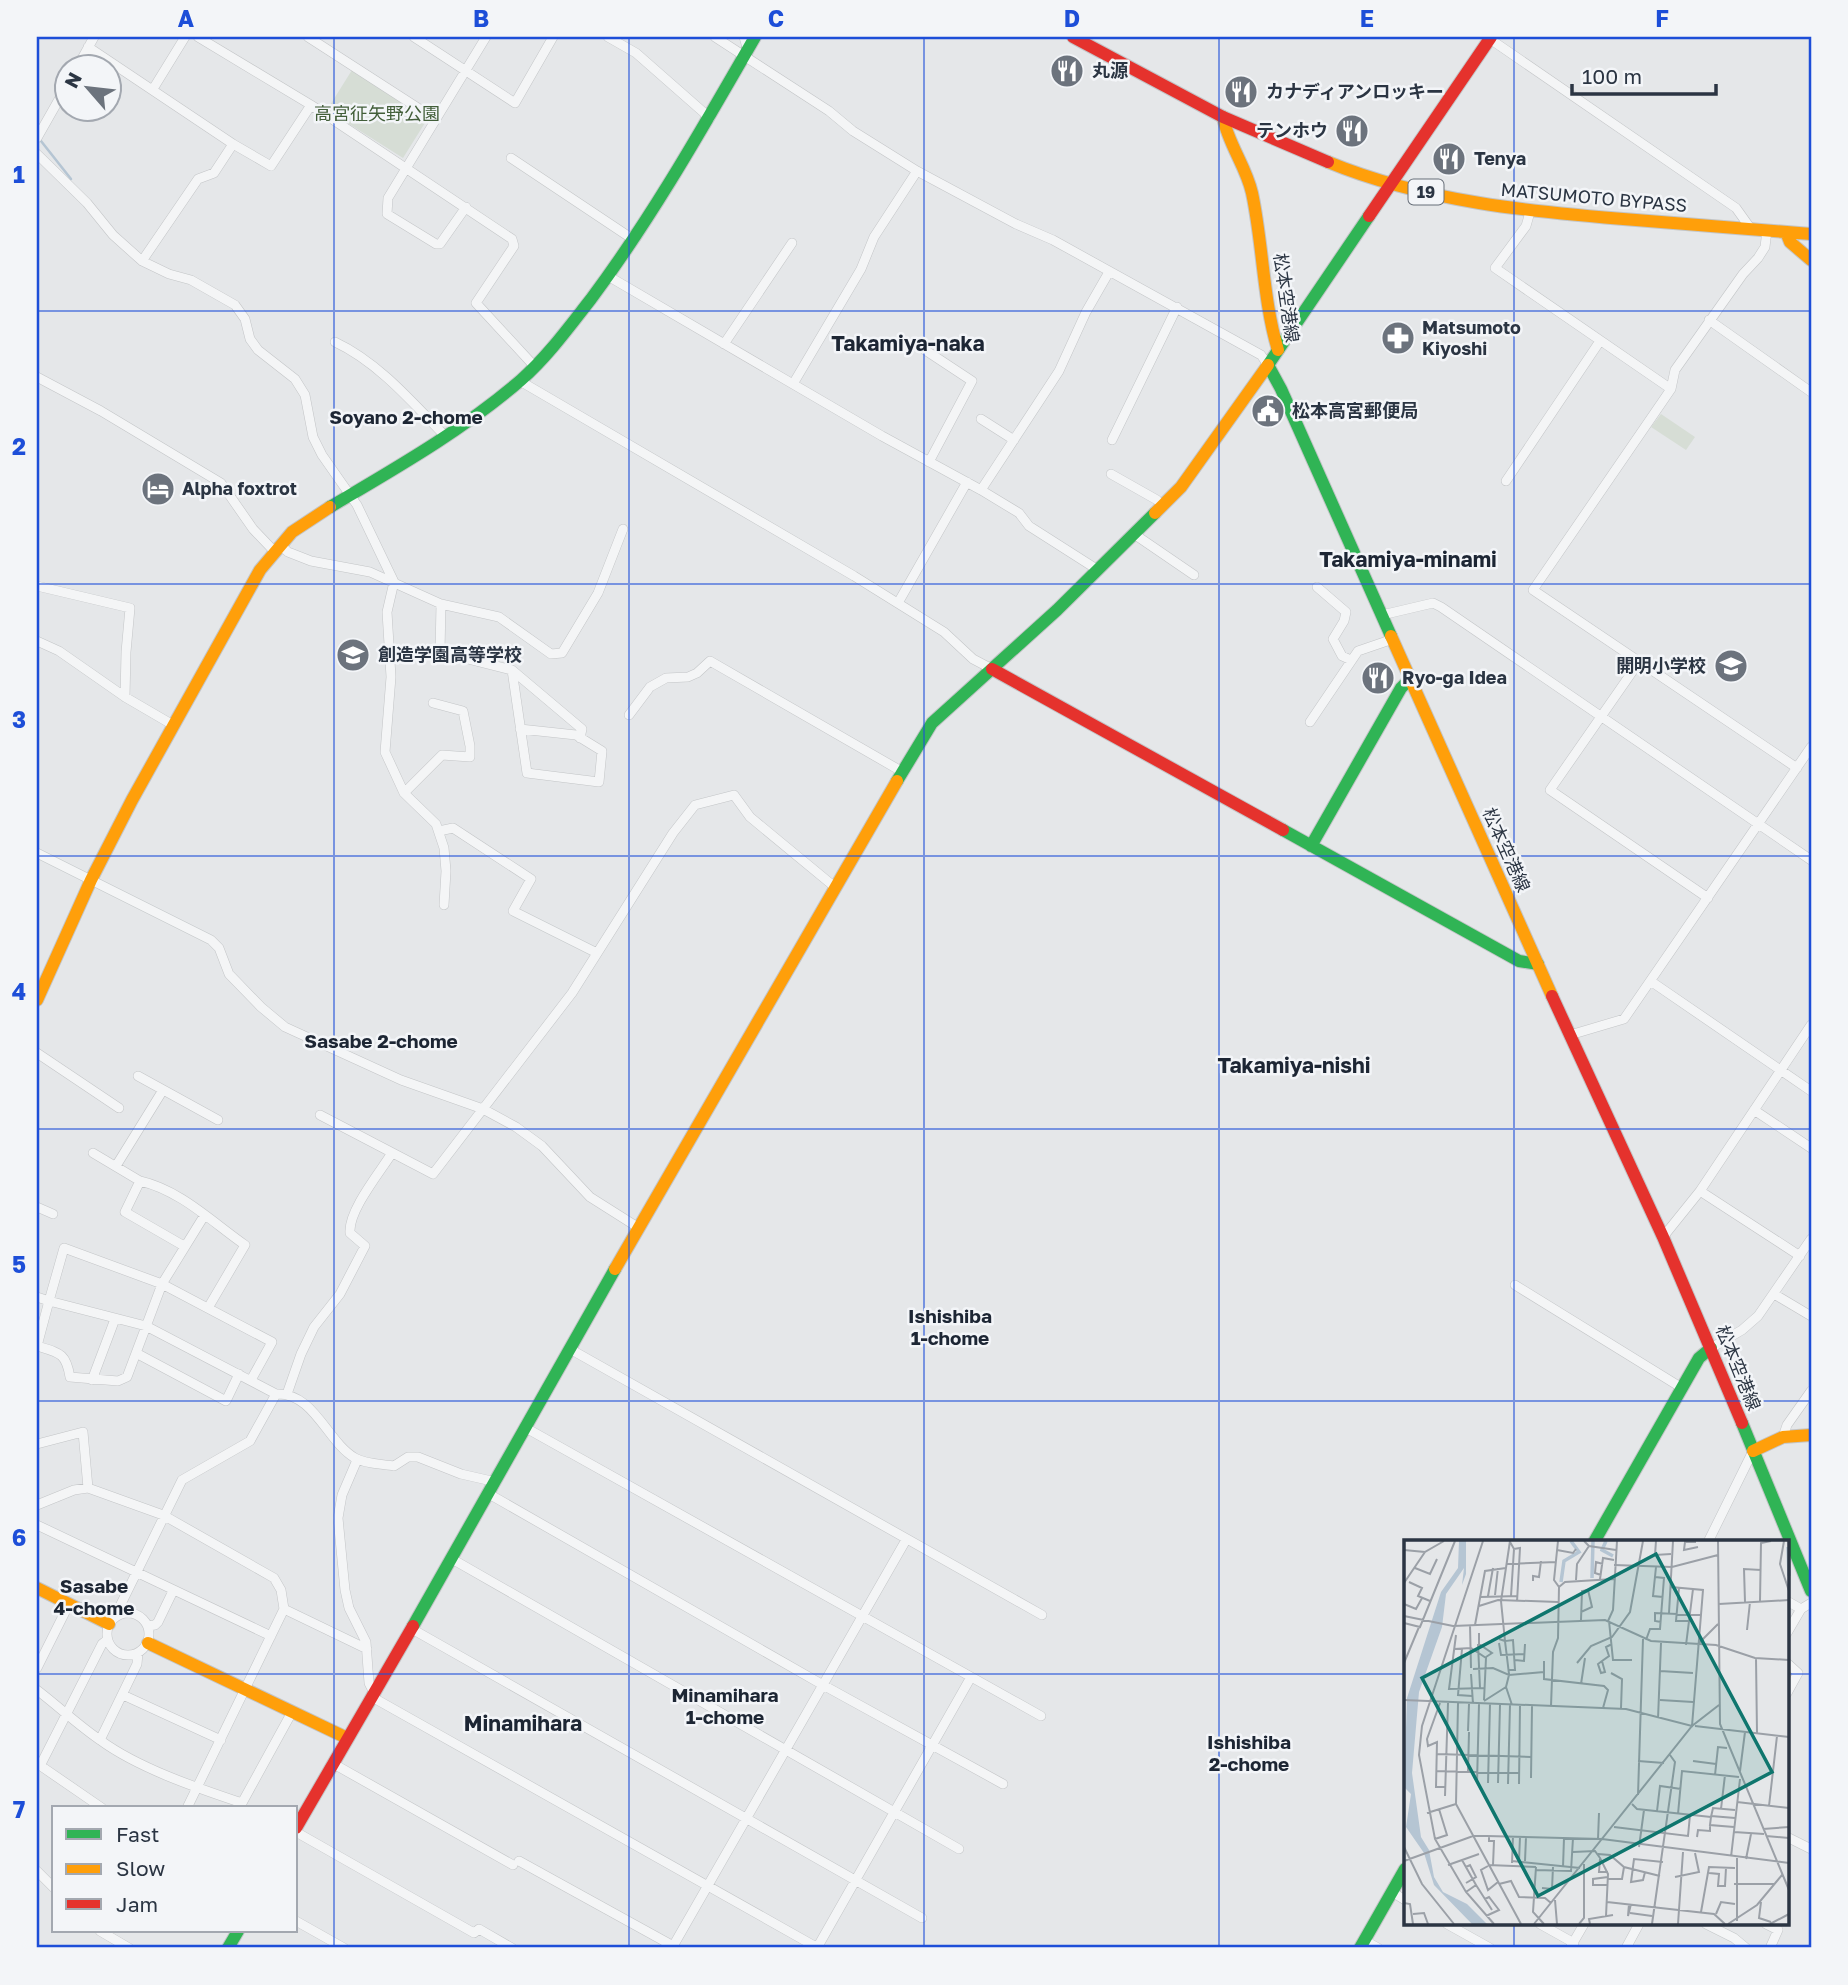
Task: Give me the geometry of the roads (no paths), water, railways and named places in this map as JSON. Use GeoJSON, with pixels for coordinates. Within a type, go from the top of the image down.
{"type":"FeatureCollection","features":[{"type":"Feature","properties":{"kind":"main road"},"geometry":{"type":"LineString","coordinates":[[37,1000],[91,880],[173,725],[247,590],[277,548],[313,517],[446,437],[535,367],[608,276],[662,198],[755,37]]}},
{"type":"Feature","properties":{"kind":"main road","name":"MATSUMOTO BYPASS"},"geometry":{"type":"LineString","coordinates":[[1073,37],[1223,117],[1313,157],[1392,183],[1530,212],[1811,234]]}},
{"type":"Feature","properties":{"kind":"main road"},"geometry":{"type":"LineString","coordinates":[[1279,350],[1491,38]]}},
{"type":"Feature","properties":{"kind":"main road","name":"松本空港線"},"geometry":{"type":"LineString","coordinates":[[1223,117],[1225,134],[1241,160],[1250,182],[1259,226],[1273,332],[1279,350],[1268,365],[1663,1237],[1753,1451],[1805,1562],[1811,1591]]}},
{"type":"Feature","properties":{"kind":"main road"},"geometry":{"type":"LineString","coordinates":[[1786,232],[1790,242],[1811,260]]}},
{"type":"Feature","properties":{"kind":"main road"},"geometry":{"type":"LineString","coordinates":[[298,1826],[901,771],[932,723],[1098,570],[1181,487],[1268,365]]}},
{"type":"Feature","properties":{"kind":"main road"},"geometry":{"type":"LineString","coordinates":[[992,669],[1519,961],[1538,964]]}},
{"type":"Feature","properties":{"kind":"main road"},"geometry":{"type":"LineString","coordinates":[[1311,846],[1401,688],[1410,679]]}},
{"type":"Feature","properties":{"kind":"main road"},"geometry":{"type":"LineString","coordinates":[[1595,1540],[1699,1358],[1711,1348]]}},
{"type":"Feature","properties":{"kind":"main road"},"geometry":{"type":"LineString","coordinates":[[1753,1451],[1783,1437],[1811,1435]]}},
{"type":"Feature","properties":{"kind":"main road"},"geometry":{"type":"LineString","coordinates":[[37,1588],[109,1624]]}},
{"type":"Feature","properties":{"kind":"main road"},"geometry":{"type":"LineString","coordinates":[[148,1643],[347,1738]]}},
{"type":"Feature","properties":{"kind":"main road"},"geometry":{"type":"LineString","coordinates":[[1362,1944],[1404,1871]]}},
{"type":"Feature","properties":{"kind":"main road"},"geometry":{"type":"LineString","coordinates":[[228,1948],[237,1932]]}},
{"type":"Feature","properties":{"kind":"street"},"geometry":{"type":"LineString","coordinates":[[85,52],[94,37]]}},
{"type":"Feature","properties":{"kind":"street"},"geometry":{"type":"LineString","coordinates":[[153,89],[185,37]]}},
{"type":"Feature","properties":{"kind":"street"},"geometry":{"type":"LineString","coordinates":[[198,37],[311,106],[512,239],[514,246],[476,303],[535,367]]}},
{"type":"Feature","properties":{"kind":"street"},"geometry":{"type":"LineString","coordinates":[[308,37],[435,119]]}},
{"type":"Feature","properties":{"kind":"street"},"geometry":{"type":"LineString","coordinates":[[414,37],[515,103],[553,37]]}},
{"type":"Feature","properties":{"kind":"street"},"geometry":{"type":"LineString","coordinates":[[466,207],[440,244],[387,214],[388,198],[486,37]]}},
{"type":"Feature","properties":{"kind":"street"},"geometry":{"type":"LineString","coordinates":[[608,37],[636,52],[710,118]]}},
{"type":"Feature","properties":{"kind":"street"},"geometry":{"type":"LineString","coordinates":[[715,37],[747,54],[853,131],[917,171],[1177,307],[1261,355],[1268,365]]}},
{"type":"Feature","properties":{"kind":"street"},"geometry":{"type":"LineString","coordinates":[[744,37],[747,54]]}},
{"type":"Feature","properties":{"kind":"street"},"geometry":{"type":"LineString","coordinates":[[1491,38],[1736,208],[1751,229]]}},
{"type":"Feature","properties":{"kind":"street"},"geometry":{"type":"LineString","coordinates":[[88,47],[233,144],[271,166],[311,106]]}},
{"type":"Feature","properties":{"kind":"street"},"geometry":{"type":"LineString","coordinates":[[37,138],[52,112]]}},
{"type":"Feature","properties":{"kind":"street"},"geometry":{"type":"LineString","coordinates":[[142,261],[198,179],[215,173],[233,144]]}},
{"type":"Feature","properties":{"kind":"street"},"geometry":{"type":"LineString","coordinates":[[37,154],[87,203],[113,235],[142,261],[169,274],[191,280],[235,305],[245,319],[250,339],[295,379],[306,395],[313,437],[322,456],[357,505],[394,582],[387,612],[391,677],[385,752],[404,793],[436,824],[439,831],[446,871],[444,905]]}},
{"type":"Feature","properties":{"kind":"street"},"geometry":{"type":"LineString","coordinates":[[511,158],[634,240]]}},
{"type":"Feature","properties":{"kind":"street"},"geometry":{"type":"LineString","coordinates":[[793,384],[861,269],[874,237],[917,171]]}},
{"type":"Feature","properties":{"kind":"street"},"geometry":{"type":"LineString","coordinates":[[1530,212],[1526,226],[1495,268],[1671,389]]}},
{"type":"Feature","properties":{"kind":"street"},"geometry":{"type":"LineString","coordinates":[[1767,230],[1765,247],[1758,258],[1709,320],[1675,370],[1671,389],[1532,590],[1797,768]]}},
{"type":"Feature","properties":{"kind":"street"},"geometry":{"type":"LineString","coordinates":[[724,344],[792,243]]}},
{"type":"Feature","properties":{"kind":"street"},"geometry":{"type":"LineString","coordinates":[[981,490],[1059,371],[1086,312],[1109,272]]}},
{"type":"Feature","properties":{"kind":"street"},"geometry":{"type":"LineString","coordinates":[[608,276],[981,490],[1019,513],[1029,526],[1098,570]]}},
{"type":"Feature","properties":{"kind":"street"},"geometry":{"type":"LineString","coordinates":[[1112,440],[1177,307]]}},
{"type":"Feature","properties":{"kind":"street"},"geometry":{"type":"LineString","coordinates":[[1709,320],[1811,392]]}},
{"type":"Feature","properties":{"kind":"street"},"geometry":{"type":"LineString","coordinates":[[1506,481],[1600,341]]}},
{"type":"Feature","properties":{"kind":"street"},"geometry":{"type":"LineString","coordinates":[[335,342],[348,348],[383,376],[415,404],[446,437]]}},
{"type":"Feature","properties":{"kind":"street"},"geometry":{"type":"LineString","coordinates":[[922,348],[972,381],[929,462]]}},
{"type":"Feature","properties":{"kind":"street"},"geometry":{"type":"LineString","coordinates":[[37,377],[102,411],[221,483],[253,528],[277,548],[311,561],[370,572],[441,604],[499,617],[551,654],[562,653],[598,593],[623,529]]}},
{"type":"Feature","properties":{"kind":"street"},"geometry":{"type":"LineString","coordinates":[[520,381],[898,603],[944,632],[973,659],[992,669]]}},
{"type":"Feature","properties":{"kind":"street"},"geometry":{"type":"LineString","coordinates":[[981,419],[1014,440]]}},
{"type":"Feature","properties":{"kind":"street"},"geometry":{"type":"LineString","coordinates":[[1111,474],[1157,500]]}},
{"type":"Feature","properties":{"kind":"street"},"geometry":{"type":"LineString","coordinates":[[898,603],[967,482]]}},
{"type":"Feature","properties":{"kind":"street"},"geometry":{"type":"LineString","coordinates":[[1134,534],[1194,575]]}},
{"type":"Feature","properties":{"kind":"street"},"geometry":{"type":"LineString","coordinates":[[37,586],[130,608],[125,652],[125,697]]}},
{"type":"Feature","properties":{"kind":"street"},"geometry":{"type":"LineString","coordinates":[[1317,587],[1346,612],[1344,621],[1332,639],[1342,656],[1351,660]]}},
{"type":"Feature","properties":{"kind":"street"},"geometry":{"type":"LineString","coordinates":[[1382,615],[1433,603],[1441,607],[1811,860]]}},
{"type":"Feature","properties":{"kind":"street"},"geometry":{"type":"LineString","coordinates":[[441,604],[440,652],[512,670],[582,729],[580,738]]}},
{"type":"Feature","properties":{"kind":"street"},"geometry":{"type":"LineString","coordinates":[[1310,722],[1358,651],[1393,639]]}},
{"type":"Feature","properties":{"kind":"street"},"geometry":{"type":"LineString","coordinates":[[37,641],[59,651],[125,697],[173,725]]}},
{"type":"Feature","properties":{"kind":"street"},"geometry":{"type":"LineString","coordinates":[[629,715],[650,687],[666,678],[688,677],[710,661],[901,771]]}},
{"type":"Feature","properties":{"kind":"street"},"geometry":{"type":"LineString","coordinates":[[1639,662],[1550,790],[1708,898]]}},
{"type":"Feature","properties":{"kind":"street"},"geometry":{"type":"LineString","coordinates":[[512,670],[520,729],[527,773],[599,782],[602,751],[576,735],[520,729]]}},
{"type":"Feature","properties":{"kind":"street"},"geometry":{"type":"LineString","coordinates":[[404,793],[442,755],[470,757],[463,711],[433,703]]}},
{"type":"Feature","properties":{"kind":"street"},"geometry":{"type":"LineString","coordinates":[[1570,1035],[1624,1019],[1652,982],[1811,747]]}},
{"type":"Feature","properties":{"kind":"street"},"geometry":{"type":"LineString","coordinates":[[320,1115],[433,1174],[572,993],[673,833],[695,805],[734,795],[750,817],[836,888]]}},
{"type":"Feature","properties":{"kind":"street"},"geometry":{"type":"LineString","coordinates":[[439,831],[453,828],[531,879],[513,911],[597,953]]}},
{"type":"Feature","properties":{"kind":"street"},"geometry":{"type":"LineString","coordinates":[[37,853],[212,940],[219,948],[229,974],[285,1027],[401,1080],[483,1109],[516,1128],[542,1146],[590,1197],[639,1228]]}},
{"type":"Feature","properties":{"kind":"street"},"geometry":{"type":"LineString","coordinates":[[1652,982],[1811,1091]]}},
{"type":"Feature","properties":{"kind":"street"},"geometry":{"type":"LineString","coordinates":[[1663,1237],[1700,1191],[1811,1025]]}},
{"type":"Feature","properties":{"kind":"street"},"geometry":{"type":"LineString","coordinates":[[37,1053],[119,1108]]}},
{"type":"Feature","properties":{"kind":"street"},"geometry":{"type":"LineString","coordinates":[[138,1076],[218,1120]]}},
{"type":"Feature","properties":{"kind":"street"},"geometry":{"type":"LineString","coordinates":[[116,1166],[163,1090]]}},
{"type":"Feature","properties":{"kind":"street"},"geometry":{"type":"LineString","coordinates":[[1754,1110],[1811,1148]]}},
{"type":"Feature","properties":{"kind":"street"},"geometry":{"type":"LineString","coordinates":[[93,1153],[140,1181],[158,1185],[245,1245],[208,1308]]}},
{"type":"Feature","properties":{"kind":"street"},"geometry":{"type":"LineString","coordinates":[[287,1394],[301,1354],[314,1328],[340,1294],[365,1246],[350,1233],[349,1226],[392,1153]]}},
{"type":"Feature","properties":{"kind":"street"},"geometry":{"type":"LineString","coordinates":[[140,1181],[125,1212],[184,1245]]}},
{"type":"Feature","properties":{"kind":"street"},"geometry":{"type":"LineString","coordinates":[[1700,1191],[1800,1256]]}},
{"type":"Feature","properties":{"kind":"street"},"geometry":{"type":"LineString","coordinates":[[37,1208],[54,1214]]}},
{"type":"Feature","properties":{"kind":"street"},"geometry":{"type":"LineString","coordinates":[[204,1216],[162,1284],[127,1377],[118,1381],[70,1377],[67,1360],[60,1353],[37,1346],[64,1248],[162,1284],[272,1342],[251,1380]]}},
{"type":"Feature","properties":{"kind":"street"},"geometry":{"type":"LineString","coordinates":[[1711,1348],[1758,1316],[1811,1239]]}},
{"type":"Feature","properties":{"kind":"street"},"geometry":{"type":"LineString","coordinates":[[1515,1285],[1682,1388]]}},
{"type":"Feature","properties":{"kind":"street"},"geometry":{"type":"LineString","coordinates":[[1774,1294],[1811,1316]]}},
{"type":"Feature","properties":{"kind":"street"},"geometry":{"type":"LineString","coordinates":[[37,1297],[146,1326],[276,1394],[287,1394],[312,1409],[336,1444],[357,1460],[394,1466],[408,1457],[418,1457],[461,1474],[496,1482]]}},
{"type":"Feature","properties":{"kind":"street"},"geometry":{"type":"LineString","coordinates":[[92,1380],[115,1319]]}},
{"type":"Feature","properties":{"kind":"street"},"geometry":{"type":"LineString","coordinates":[[570,1349],[1042,1615]]}},
{"type":"Feature","properties":{"kind":"street"},"geometry":{"type":"LineString","coordinates":[[136,1353],[226,1401],[239,1374]]}},
{"type":"Feature","properties":{"kind":"street"},"geometry":{"type":"LineString","coordinates":[[1783,1437],[1787,1425],[1811,1391]]}},
{"type":"Feature","properties":{"kind":"street"},"geometry":{"type":"LineString","coordinates":[[121,1614],[121,1604],[182,1480],[250,1441],[276,1394]]}},
{"type":"Feature","properties":{"kind":"street"},"geometry":{"type":"LineString","coordinates":[[526,1428],[1041,1716]]}},
{"type":"Feature","properties":{"kind":"street"},"geometry":{"type":"LineString","coordinates":[[37,1444],[83,1432],[88,1488]]}},
{"type":"Feature","properties":{"kind":"street"},"geometry":{"type":"LineString","coordinates":[[1709,1540],[1753,1451]]}},
{"type":"Feature","properties":{"kind":"street"},"geometry":{"type":"LineString","coordinates":[[357,1460],[342,1495],[338,1518],[349,1608],[363,1633],[367,1649],[369,1684],[373,1695],[817,1948],[971,1677]]}},
{"type":"Feature","properties":{"kind":"street"},"geometry":{"type":"LineString","coordinates":[[37,1505],[74,1490],[88,1488],[163,1516],[274,1578],[281,1590],[284,1609],[188,1806]]}},
{"type":"Feature","properties":{"kind":"street"},"geometry":{"type":"LineString","coordinates":[[489,1494],[823,1685],[1003,1784]]}},
{"type":"Feature","properties":{"kind":"street"},"geometry":{"type":"LineString","coordinates":[[37,1525],[271,1636]]}},
{"type":"Feature","properties":{"kind":"street"},"geometry":{"type":"LineString","coordinates":[[332,1763],[674,1948],[906,1540]]}},
{"type":"Feature","properties":{"kind":"street"},"geometry":{"type":"LineString","coordinates":[[452,1559],[785,1752],[959,1849]]}},
{"type":"Feature","properties":{"kind":"street"},"geometry":{"type":"LineString","coordinates":[[148,1626],[158,1622],[173,1591]]}},
{"type":"Feature","properties":{"kind":"street"},"geometry":{"type":"LineString","coordinates":[[1788,1602],[1801,1609]]}},
{"type":"Feature","properties":{"kind":"street"},"geometry":{"type":"LineString","coordinates":[[1788,1631],[1801,1609],[1811,1603]]}},
{"type":"Feature","properties":{"kind":"street"},"geometry":{"type":"LineString","coordinates":[[37,1668],[69,1604]]}},
{"type":"Feature","properties":{"kind":"street"},"geometry":{"type":"LineString","coordinates":[[284,1609],[367,1649]]}},
{"type":"Feature","properties":{"kind":"street"},"geometry":{"type":"LineString","coordinates":[[121,1614],[134,1614],[145,1620],[148,1626],[148,1643],[138,1653],[125,1656],[112,1649],[107,1640],[109,1624],[121,1614]]}},
{"type":"Feature","properties":{"kind":"street"},"geometry":{"type":"LineString","coordinates":[[412,1629],[922,1918]]}},
{"type":"Feature","properties":{"kind":"street"},"geometry":{"type":"LineString","coordinates":[[99,1806],[39,1764],[102,1644],[107,1640]]}},
{"type":"Feature","properties":{"kind":"street"},"geometry":{"type":"LineString","coordinates":[[100,1740],[137,1664],[138,1653]]}},
{"type":"Feature","properties":{"kind":"street"},"geometry":{"type":"LineString","coordinates":[[1788,1665],[1798,1673],[1788,1691]]}},
{"type":"Feature","properties":{"kind":"street"},"geometry":{"type":"LineString","coordinates":[[37,1690],[100,1740],[124,1755],[198,1788],[242,1803],[292,1712]]}},
{"type":"Feature","properties":{"kind":"street"},"geometry":{"type":"LineString","coordinates":[[123,1695],[221,1740]]}},
{"type":"Feature","properties":{"kind":"street"},"geometry":{"type":"LineString","coordinates":[[298,1831],[474,1933],[479,1929],[512,1948]]}},
{"type":"Feature","properties":{"kind":"street"},"geometry":{"type":"LineString","coordinates":[[1788,1838],[1811,1849]]}},
{"type":"Feature","properties":{"kind":"street"},"geometry":{"type":"LineString","coordinates":[[37,1871],[52,1886]]}},
{"type":"Feature","properties":{"kind":"street"},"geometry":{"type":"LineString","coordinates":[[1392,1892],[1404,1899]]}},
{"type":"Feature","properties":{"kind":"street"},"geometry":{"type":"LineString","coordinates":[[298,1922],[344,1948]]}},
{"type":"Feature","properties":{"kind":"street"},"geometry":{"type":"LineString","coordinates":[[1451,1926],[1490,1948]]}},
{"type":"Feature","properties":{"kind":"street"},"geometry":{"type":"LineString","coordinates":[[1543,1926],[1572,1945],[1583,1926]]}},
{"type":"Feature","properties":{"kind":"street"},"geometry":{"type":"LineString","coordinates":[[1626,1948],[1638,1926]]}},
{"type":"Feature","properties":{"kind":"street"},"geometry":{"type":"LineString","coordinates":[[1710,1926],[1734,1938],[1745,1948]]}},
{"type":"Feature","properties":{"kind":"street"},"geometry":{"type":"LineString","coordinates":[[1769,1948],[1778,1930],[1770,1926]]}},
{"type":"Feature","properties":{"kind":"street"},"geometry":{"type":"LineString","coordinates":[[102,1932],[129,1948]]}},
{"type":"Feature","properties":{"kind":"street"},"geometry":{"type":"LineString","coordinates":[[1362,1944],[1378,1948]]}},
{"type":"Feature","properties":{"kind":"waterway"},"geometry":{"type":"LineString","coordinates":[[41,141],[71,179]]}},
{"type":"Feature","properties":{"kind":"place","name":"丸源"},"geometry":{"type":"Point","coordinates":[1067,71]}},
{"type":"Feature","properties":{"kind":"place","name":"カナディアンロッキー"},"geometry":{"type":"Point","coordinates":[1241,92]}},
{"type":"Feature","properties":{"kind":"place","name":"テンホウ"},"geometry":{"type":"Point","coordinates":[1352,131]}},
{"type":"Feature","properties":{"kind":"place","name":"Tenya"},"geometry":{"type":"Point","coordinates":[1449,159]}},
{"type":"Feature","properties":{"kind":"place","name":"Matsumoto Kiyoshi"},"geometry":{"type":"Point","coordinates":[1398,338]}},
{"type":"Feature","properties":{"kind":"place","name":"松本高宮郵便局"},"geometry":{"type":"Point","coordinates":[1268,411]}},
{"type":"Feature","properties":{"kind":"place","name":"Alpha foxtrot"},"geometry":{"type":"Point","coordinates":[158,489]}},
{"type":"Feature","properties":{"kind":"place","name":"創造学園高等学校"},"geometry":{"type":"Point","coordinates":[353,655]}},
{"type":"Feature","properties":{"kind":"place","name":"開明小学校"},"geometry":{"type":"Point","coordinates":[1731,666]}},
{"type":"Feature","properties":{"kind":"place","name":"Ryo-ga Idea"},"geometry":{"type":"Point","coordinates":[1378,678]}},
{"type":"Feature","properties":{"kind":"district","name":"Takamiya-naka"},"geometry":{"type":"Point","coordinates":[908,344]}},
{"type":"Feature","properties":{"kind":"district","name":"Soyano 2-chome"},"geometry":{"type":"Point","coordinates":[406,417]}},
{"type":"Feature","properties":{"kind":"district","name":"Takamiya-minami"},"geometry":{"type":"Point","coordinates":[1408,560]}},
{"type":"Feature","properties":{"kind":"district","name":"Sasabe 2-chome"},"geometry":{"type":"Point","coordinates":[381,1041]}},
{"type":"Feature","properties":{"kind":"district","name":"Takamiya-nishi"},"geometry":{"type":"Point","coordinates":[1294,1066]}},
{"type":"Feature","properties":{"kind":"district","name":"Ishishiba 1-chome"},"geometry":{"type":"Point","coordinates":[950,1327]}},
{"type":"Feature","properties":{"kind":"district","name":"Sasabe 4-chome"},"geometry":{"type":"Point","coordinates":[94,1597]}},
{"type":"Feature","properties":{"kind":"district","name":"Minamihara 1-chome"},"geometry":{"type":"Point","coordinates":[725,1706]}},
{"type":"Feature","properties":{"kind":"district","name":"Minamihara"},"geometry":{"type":"Point","coordinates":[523,1724]}},
{"type":"Feature","properties":{"kind":"district","name":"Ishishiba 2-chome"},"geometry":{"type":"Point","coordinates":[1249,1753]}},
{"type":"Feature","properties":{"kind":"park label","name":"高宮征矢野公園"},"geometry":{"type":"Point","coordinates":[377,114]}}]}
